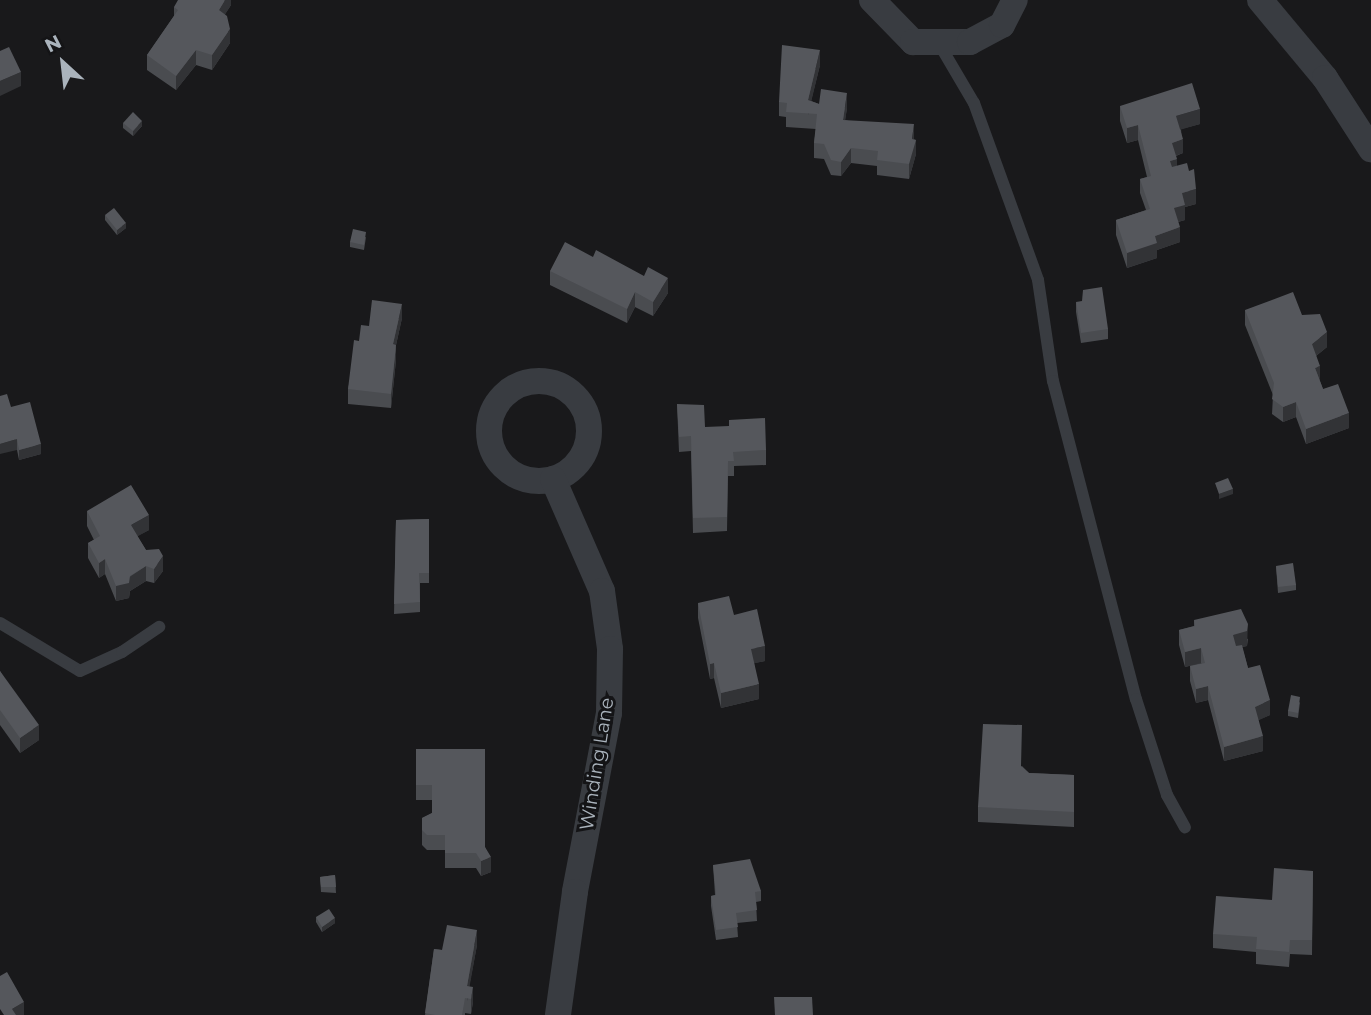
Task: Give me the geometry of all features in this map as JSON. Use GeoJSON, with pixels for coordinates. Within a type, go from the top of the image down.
{"type":"FeatureCollection","features":[{"type":"Feature","properties":{"kind":"street"},"geometry":{"type":"LineString","coordinates":[[872,0],[913,42],[970,41],[1002,25],[1016,0]]}},
{"type":"Feature","properties":{"kind":"street"},"geometry":{"type":"LineString","coordinates":[[1260,0],[1325,78],[1371,149]]}},
{"type":"Feature","properties":{"kind":"street","name":"Winding Lane"},"geometry":{"type":"LineString","coordinates":[[553,479],[602,591],[610,649],[609,713],[575,892],[558,1015]]}},
{"type":"Feature","properties":{"kind":"lane"},"geometry":{"type":"LineString","coordinates":[[937,42],[974,103],[1038,280],[1053,381],[1136,699],[1167,795],[1185,827]]}},
{"type":"Feature","properties":{"kind":"lane"},"geometry":{"type":"LineString","coordinates":[[0,622],[80,671],[122,652],[159,627]]}},
{"type":"Feature","properties":{"kind":"building"},"geometry":{"type":"Polygon","coordinates":[[[178,0],[225,0],[219,10],[227,16],[230,29],[212,55],[196,50],[176,76],[147,55],[178,10],[174,7],[178,0]]]}},
{"type":"Feature","properties":{"kind":"building"},"geometry":{"type":"Polygon","coordinates":[[[782,45],[820,50],[808,100],[819,104],[821,89],[847,93],[843,120],[914,124],[912,139],[916,140],[909,164],[877,160],[878,151],[851,148],[841,162],[831,160],[824,144],[814,143],[817,114],[786,112],[787,103],[779,102],[782,45]]]}},
{"type":"Feature","properties":{"kind":"building"},"geometry":{"type":"Polygon","coordinates":[[[9,47],[21,72],[0,81],[0,51],[9,47]]]}},
{"type":"Feature","properties":{"kind":"building"},"geometry":{"type":"Polygon","coordinates":[[[1192,83],[1200,109],[1176,116],[1183,139],[1172,143],[1177,159],[1170,161],[1172,167],[1187,163],[1189,171],[1194,169],[1196,189],[1182,193],[1185,205],[1174,208],[1180,227],[1155,236],[1157,243],[1127,253],[1116,220],[1150,209],[1140,179],[1151,176],[1138,125],[1127,128],[1120,106],[1192,83]]]}},
{"type":"Feature","properties":{"kind":"building"},"geometry":{"type":"Polygon","coordinates":[[[133,112],[142,121],[133,131],[123,123],[133,112]]]}},
{"type":"Feature","properties":{"kind":"building"},"geometry":{"type":"Polygon","coordinates":[[[114,208],[126,223],[117,230],[105,215],[114,208]]]}},
{"type":"Feature","properties":{"kind":"building"},"geometry":{"type":"Polygon","coordinates":[[[353,229],[366,232],[364,245],[350,242],[353,229]]]}},
{"type":"Feature","properties":{"kind":"building"},"geometry":{"type":"Polygon","coordinates":[[[565,242],[593,257],[596,250],[644,276],[648,267],[668,278],[653,302],[635,292],[627,309],[550,271],[565,242]]]}},
{"type":"Feature","properties":{"kind":"building"},"geometry":{"type":"Polygon","coordinates":[[[1102,287],[1108,329],[1081,333],[1076,302],[1082,301],[1083,290],[1102,287]]]}},
{"type":"Feature","properties":{"kind":"building"},"geometry":{"type":"Polygon","coordinates":[[[1293,292],[1302,315],[1320,314],[1327,332],[1312,344],[1320,366],[1315,368],[1323,389],[1338,384],[1349,413],[1306,429],[1296,402],[1283,407],[1272,399],[1274,383],[1245,310],[1293,292]]]}},
{"type":"Feature","properties":{"kind":"building"},"geometry":{"type":"Polygon","coordinates":[[[372,300],[402,304],[393,344],[396,345],[391,394],[348,389],[354,340],[359,341],[361,325],[369,326],[372,300]]]}},
{"type":"Feature","properties":{"kind":"building"},"geometry":{"type":"Polygon","coordinates":[[[7,394],[11,407],[30,402],[41,444],[19,450],[17,439],[0,444],[0,396],[7,394]]]}},
{"type":"Feature","properties":{"kind":"building"},"geometry":{"type":"Polygon","coordinates":[[[677,404],[704,405],[705,427],[729,426],[729,420],[765,418],[766,450],[733,452],[734,461],[728,461],[727,517],[693,518],[691,436],[679,437],[677,404]]]}},
{"type":"Feature","properties":{"kind":"building"},"geometry":{"type":"Polygon","coordinates":[[[1228,478],[1233,489],[1219,494],[1215,483],[1228,478]]]}},
{"type":"Feature","properties":{"kind":"building"},"geometry":{"type":"Polygon","coordinates":[[[131,485],[149,515],[131,525],[146,550],[159,549],[163,556],[154,569],[146,566],[130,576],[129,583],[116,586],[105,559],[99,563],[88,543],[100,536],[87,511],[131,485]]]}},
{"type":"Feature","properties":{"kind":"building"},"geometry":{"type":"Polygon","coordinates":[[[429,519],[429,573],[419,573],[420,602],[394,604],[396,520],[429,519]]]}},
{"type":"Feature","properties":{"kind":"building"},"geometry":{"type":"Polygon","coordinates":[[[1293,563],[1296,585],[1278,587],[1276,566],[1293,563]]]}},
{"type":"Feature","properties":{"kind":"building"},"geometry":{"type":"Polygon","coordinates":[[[729,596],[734,615],[757,609],[765,646],[751,649],[759,684],[721,693],[714,663],[710,664],[698,603],[729,596]]]}},
{"type":"Feature","properties":{"kind":"building"},"geometry":{"type":"Polygon","coordinates":[[[1241,609],[1248,624],[1247,631],[1233,635],[1236,646],[1242,645],[1248,668],[1260,665],[1270,700],[1255,707],[1263,736],[1224,747],[1208,686],[1196,689],[1190,666],[1205,663],[1201,648],[1185,652],[1179,630],[1195,626],[1194,620],[1241,609]]]}},
{"type":"Feature","properties":{"kind":"building"},"geometry":{"type":"Polygon","coordinates":[[[0,671],[39,725],[20,738],[0,710],[0,671]]]}},
{"type":"Feature","properties":{"kind":"building"},"geometry":{"type":"Polygon","coordinates":[[[1291,695],[1300,697],[1298,713],[1288,711],[1291,695]]]}},
{"type":"Feature","properties":{"kind":"building"},"geometry":{"type":"Polygon","coordinates":[[[983,724],[1022,725],[1021,766],[1029,773],[1074,775],[1074,812],[978,807],[983,724]]]}},
{"type":"Feature","properties":{"kind":"building"},"geometry":{"type":"Polygon","coordinates":[[[416,749],[485,749],[485,847],[491,857],[481,861],[476,853],[445,853],[445,835],[427,835],[422,830],[422,818],[432,813],[432,785],[416,785],[416,749]]]}},
{"type":"Feature","properties":{"kind":"building"},"geometry":{"type":"Polygon","coordinates":[[[750,859],[761,891],[755,892],[757,910],[736,913],[738,927],[716,930],[711,896],[716,895],[713,865],[750,859]]]}},
{"type":"Feature","properties":{"kind":"building"},"geometry":{"type":"Polygon","coordinates":[[[1274,868],[1313,871],[1312,940],[1290,940],[1289,952],[1256,949],[1257,937],[1213,934],[1216,896],[1272,900],[1274,868]]]}},
{"type":"Feature","properties":{"kind":"building"},"geometry":{"type":"Polygon","coordinates":[[[335,875],[336,887],[321,887],[320,877],[335,875]]]}},
{"type":"Feature","properties":{"kind":"building"},"geometry":{"type":"Polygon","coordinates":[[[329,909],[335,918],[322,927],[316,917],[329,909]]]}},
{"type":"Feature","properties":{"kind":"building"},"geometry":{"type":"Polygon","coordinates":[[[447,925],[477,930],[467,986],[473,987],[471,999],[465,998],[462,1015],[425,1013],[434,949],[442,950],[447,925]]]}},
{"type":"Feature","properties":{"kind":"building"},"geometry":{"type":"Polygon","coordinates":[[[7,972],[24,1002],[12,1009],[16,1015],[4,1015],[0,1009],[0,976],[7,972]]]}},
{"type":"Feature","properties":{"kind":"building"},"geometry":{"type":"Polygon","coordinates":[[[774,997],[812,997],[813,1015],[775,1015],[774,997]]]}}]}
